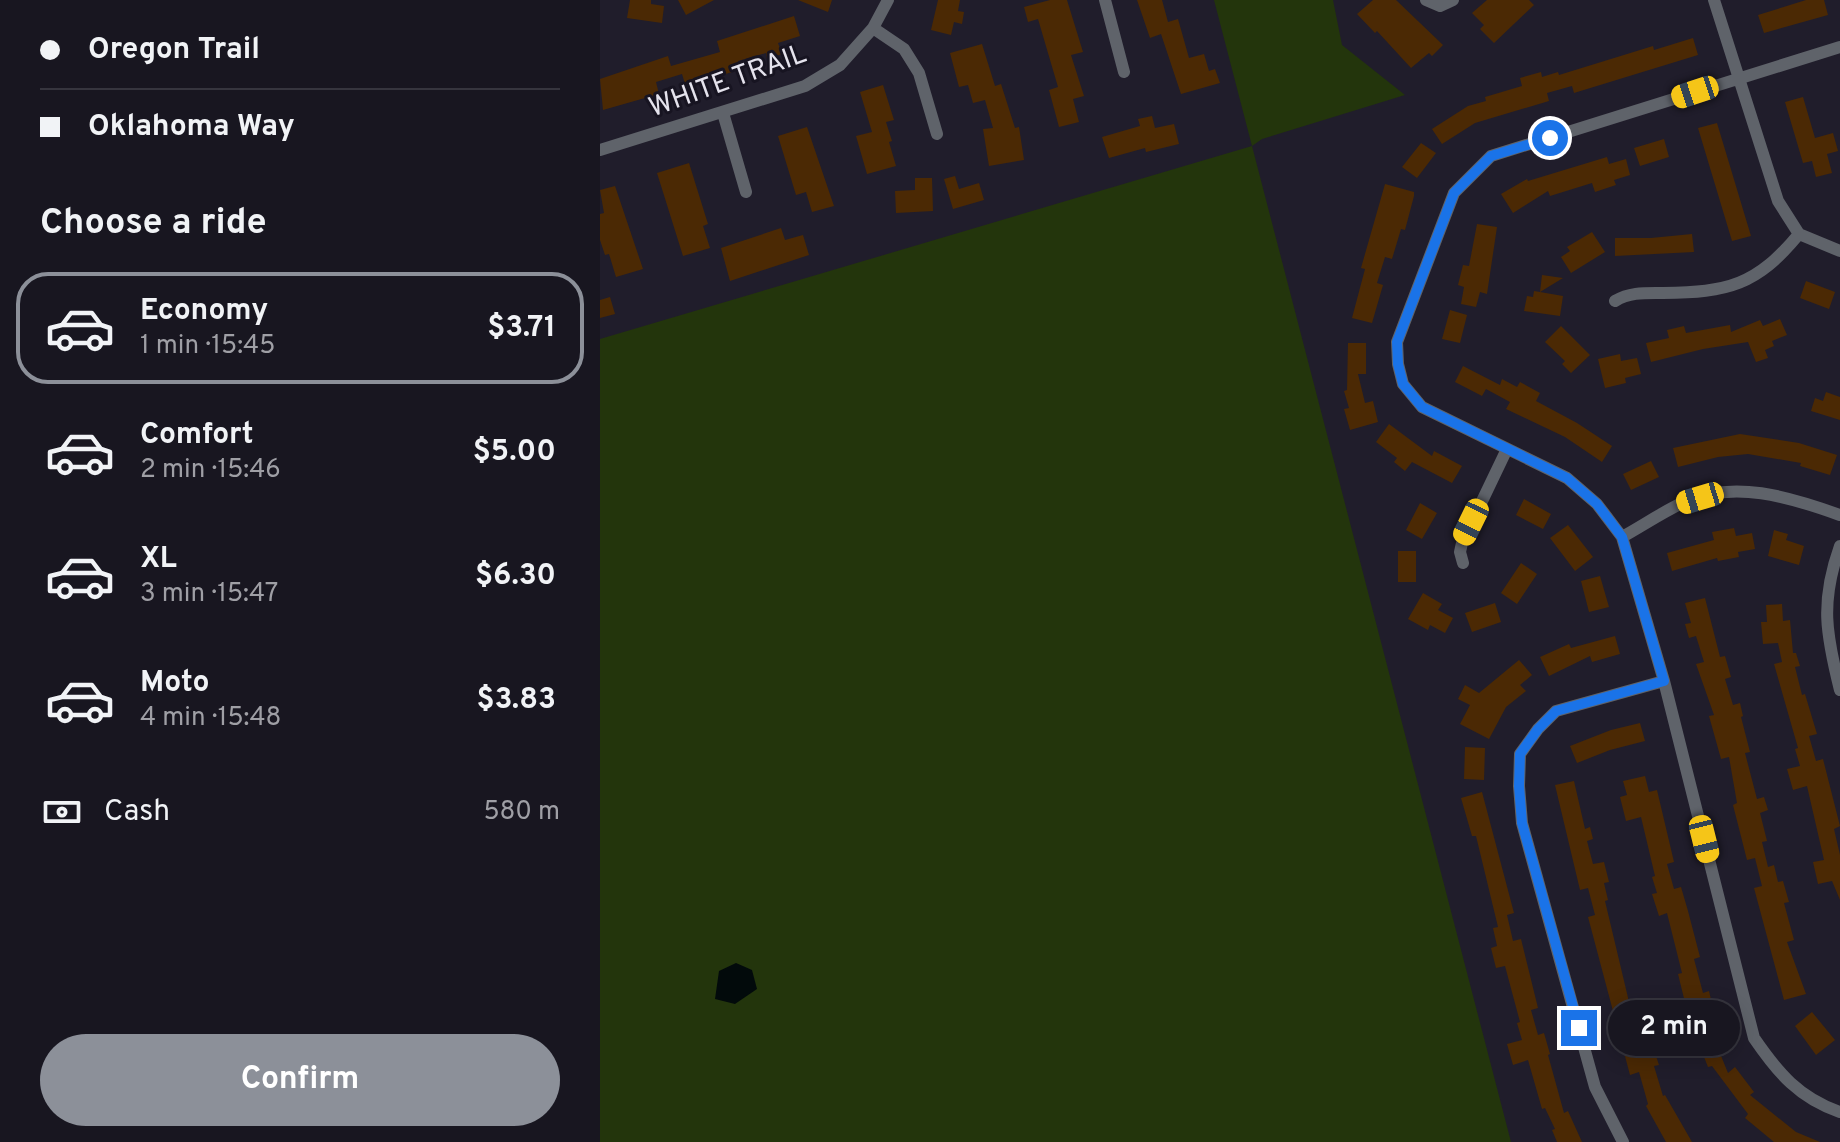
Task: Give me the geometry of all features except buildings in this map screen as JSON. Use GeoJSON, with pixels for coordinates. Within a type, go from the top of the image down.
{"type":"FeatureCollection","features":[{"type":"Feature","properties":{"kind":"street","name":"WHITE TRAIL"},"geometry":{"type":"LineString","coordinates":[[600,150],[805,86],[840,65],[873,28],[888,0]]}},
{"type":"Feature","properties":{"kind":"street"},"geometry":{"type":"LineString","coordinates":[[1105,0],[1124,72]]}},
{"type":"Feature","properties":{"kind":"street"},"geometry":{"type":"LineString","coordinates":[[1426,0],[1440,6],[1453,0]]}},
{"type":"Feature","properties":{"kind":"street"},"geometry":{"type":"LineString","coordinates":[[1714,0],[1778,201],[1799,234],[1840,251]]}},
{"type":"Feature","properties":{"kind":"street"},"geometry":{"type":"LineString","coordinates":[[873,28],[904,49],[919,73],[937,134]]}},
{"type":"Feature","properties":{"kind":"street"},"geometry":{"type":"LineString","coordinates":[[1840,47],[1491,156],[1454,193],[1397,342],[1403,384],[1422,407],[1567,478],[1597,504],[1622,537],[1664,681],[1754,1038],[1780,1075],[1817,1105],[1840,1112]]}},
{"type":"Feature","properties":{"kind":"street"},"geometry":{"type":"LineString","coordinates":[[723,113],[746,192]]}},
{"type":"Feature","properties":{"kind":"street"},"geometry":{"type":"LineString","coordinates":[[1615,301],[1627,294],[1706,292],[1741,284],[1777,260],[1799,234]]}},
{"type":"Feature","properties":{"kind":"street"},"geometry":{"type":"LineString","coordinates":[[1463,563],[1460,552],[1462,543],[1507,449]]}},
{"type":"Feature","properties":{"kind":"street"},"geometry":{"type":"LineString","coordinates":[[1622,537],[1684,502],[1716,493],[1749,491],[1783,496],[1840,515]]}},
{"type":"Feature","properties":{"kind":"street"},"geometry":{"type":"LineString","coordinates":[[1840,546],[1830,575],[1826,604],[1829,644],[1840,690]]}},
{"type":"Feature","properties":{"kind":"street"},"geometry":{"type":"LineString","coordinates":[[1623,1142],[1595,1087],[1522,823],[1520,754],[1556,711],[1664,681]]}},
{"type":"Feature","properties":{"kind":"green space"},"geometry":{"type":"Polygon","coordinates":[[[1214,0],[1333,0],[1342,45],[1405,95],[1262,139],[1252,146],[1214,0]]]}},
{"type":"Feature","properties":{"kind":"green space"},"geometry":{"type":"Polygon","coordinates":[[[1252,146],[1511,1142],[600,1142],[600,339],[1252,146]]]}},
{"type":"Feature","properties":{"kind":"shaded area"},"geometry":{"type":"Polygon","coordinates":[[[736,963],[752,970],[757,989],[735,1004],[715,999],[719,971],[736,963]]]}},
{"type":"Feature","properties":{"kind":"route"},"geometry":{"type":"LineString","coordinates":[[1550,138],[1491,156],[1454,193],[1397,342],[1403,384],[1422,407],[1567,478],[1597,504],[1622,537],[1664,681],[1556,711],[1520,754],[1522,823],[1579,1028]]}}]}
